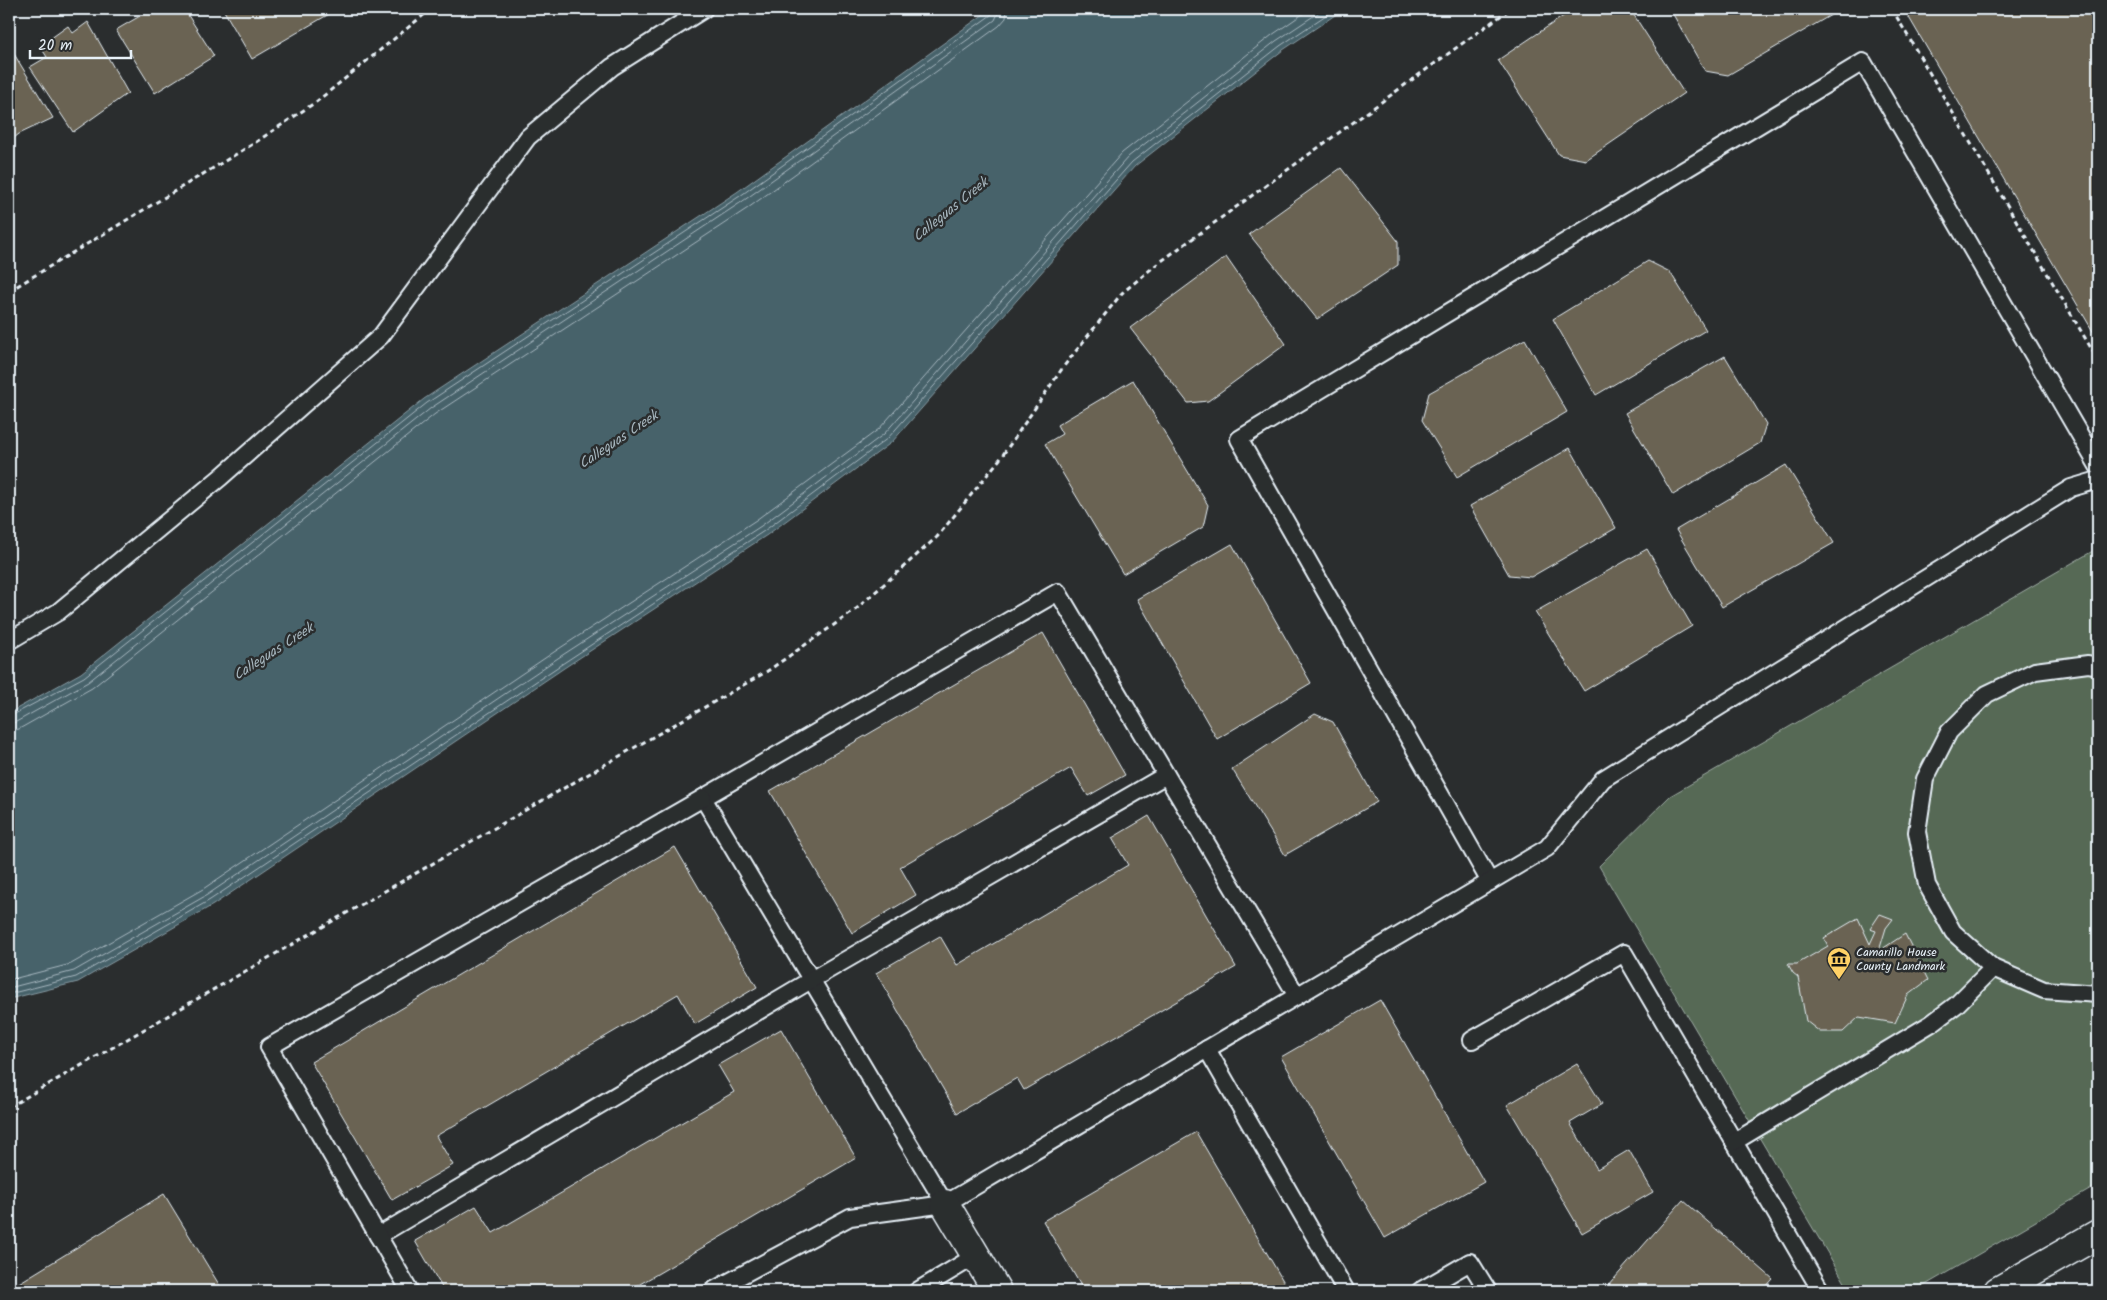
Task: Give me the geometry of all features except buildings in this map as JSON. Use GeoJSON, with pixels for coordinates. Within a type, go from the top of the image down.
{"type":"FeatureCollection","features":[{"type":"Feature","properties":{"kind":"street"},"geometry":{"type":"LineString","coordinates":[[945,1204],[997,1291]]}},
{"type":"Feature","properties":{"kind":"street"},"geometry":{"type":"LineString","coordinates":[[1998,1291],[2098,1234]]}},
{"type":"Feature","properties":{"kind":"lane"},"geometry":{"type":"LineString","coordinates":[[9,641],[58,612],[221,477],[381,336],[528,137],[612,67],[704,9]]}},
{"type":"Feature","properties":{"kind":"lane"},"geometry":{"type":"LineString","coordinates":[[1490,882],[1239,440],[1863,62],[2098,466]]}},
{"type":"Feature","properties":{"kind":"lane"},"geometry":{"type":"LineString","coordinates":[[712,1291],[850,1217],[945,1204],[1547,848],[1603,779],[2071,488],[2098,480]]}},
{"type":"Feature","properties":{"kind":"lane"},"geometry":{"type":"LineString","coordinates":[[410,1291],[269,1047],[1058,592],[1297,996]]}},
{"type":"Feature","properties":{"kind":"lane"},"geometry":{"type":"LineString","coordinates":[[2098,666],[2088,664],[2035,671],[1987,694],[1949,732],[1925,779],[1918,832],[1927,885],[1953,932],[1993,968],[2044,990],[2098,994]]}},
{"type":"Feature","properties":{"kind":"lane"},"geometry":{"type":"LineString","coordinates":[[378,1236],[811,980],[1166,775]]}},
{"type":"Feature","properties":{"kind":"lane"},"geometry":{"type":"LineString","coordinates":[[703,798],[945,1204]]}},
{"type":"Feature","properties":{"kind":"lane"},"geometry":{"type":"LineString","coordinates":[[1472,1040],[1624,953],[1821,1291]]}},
{"type":"Feature","properties":{"kind":"lane"},"geometry":{"type":"LineString","coordinates":[[1734,1142],[1932,1023],[1956,1005],[1993,968]]}},
{"type":"Feature","properties":{"kind":"lane"},"geometry":{"type":"LineString","coordinates":[[1206,1049],[1346,1291]]}},
{"type":"Feature","properties":{"kind":"lane"},"geometry":{"type":"LineString","coordinates":[[917,1291],[977,1255]]}},
{"type":"Feature","properties":{"kind":"lane"},"geometry":{"type":"LineString","coordinates":[[1420,1291],[1470,1262],[1488,1291]]}},
{"type":"Feature","properties":{"kind":"path"},"geometry":{"type":"LineString","coordinates":[[9,291],[253,144],[316,102],[431,9]]}},
{"type":"Feature","properties":{"kind":"path"},"geometry":{"type":"LineString","coordinates":[[9,1107],[766,672],[854,610],[937,537],[1000,459],[1064,366],[1122,293],[1171,253],[1510,9]]}},
{"type":"Feature","properties":{"kind":"path"},"geometry":{"type":"LineString","coordinates":[[1892,9],[2098,360]]}},
{"type":"Feature","properties":{"kind":"green space"},"geometry":{"type":"Polygon","coordinates":[[[2098,548],[2098,1185],[1915,1291],[1850,1291],[1599,866],[1670,796],[2098,548]]]}},
{"type":"Feature","properties":{"kind":"water","name":"Calleguas Creek"},"geometry":{"type":"Polygon","coordinates":[[[991,9],[1344,9],[1283,50],[1135,166],[892,442],[767,535],[564,668],[213,905],[78,982],[9,999],[9,713],[81,673],[424,399],[737,192],[991,9]]]}},
{"type":"Feature","properties":{"kind":"place","name":"Camarillo House County Landmark"},"geometry":{"type":"Point","coordinates":[1839,980]}}]}
